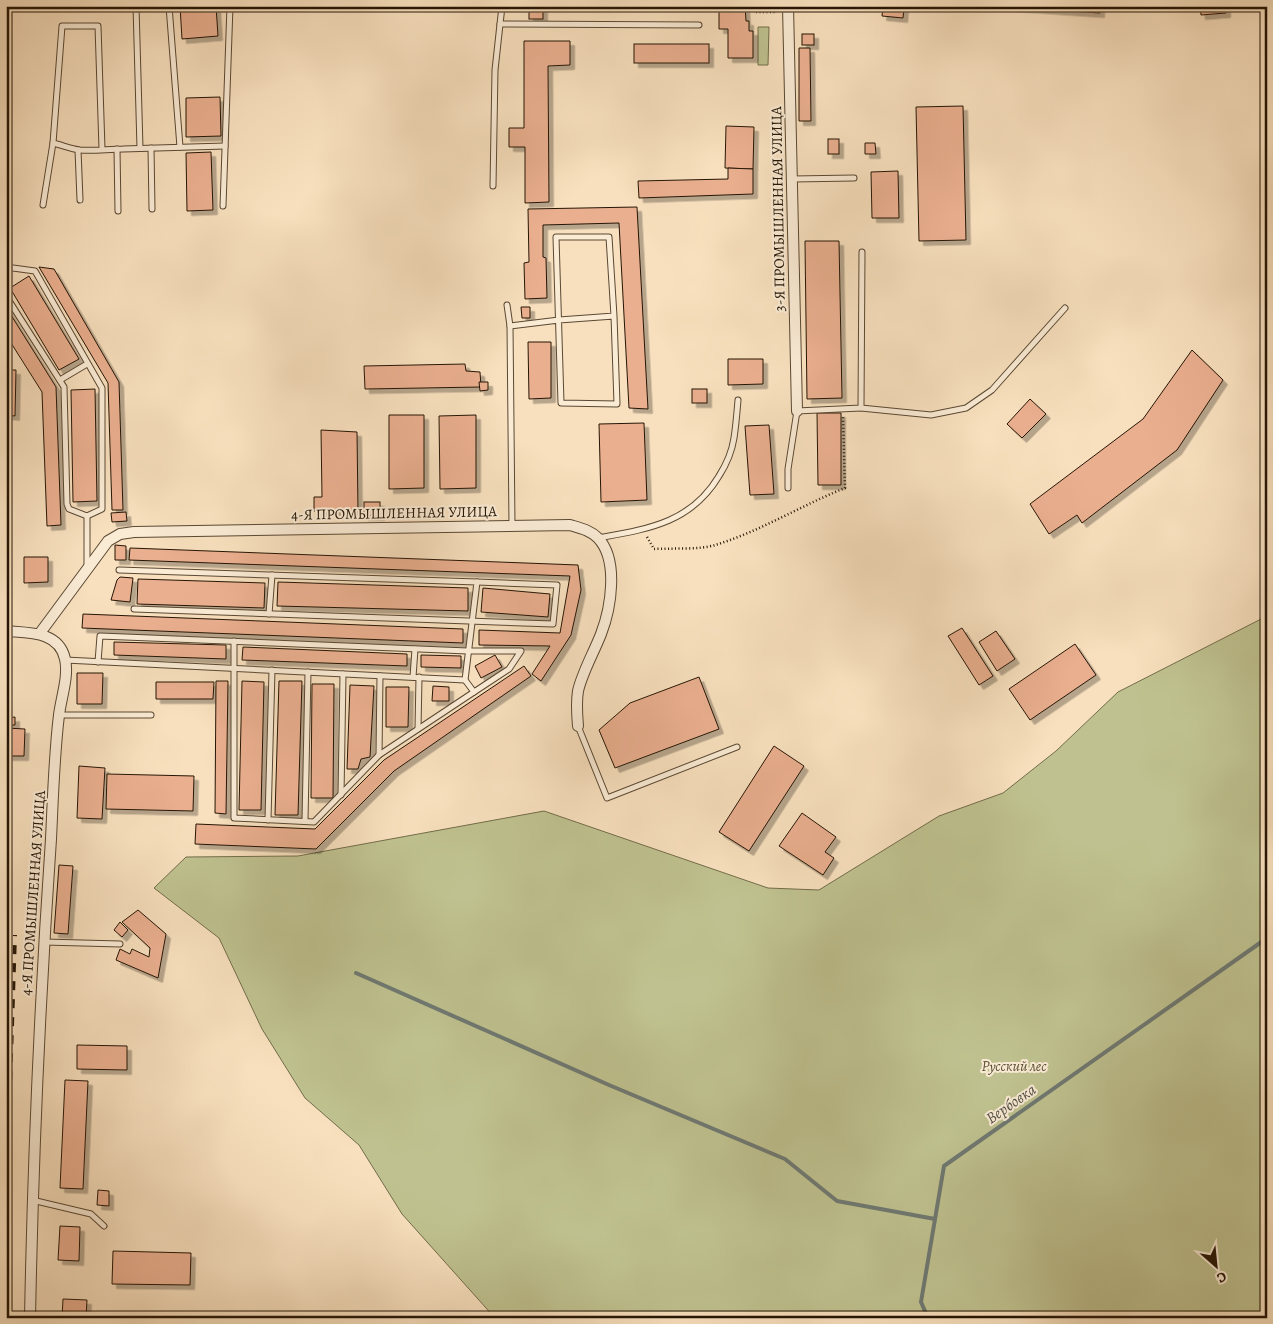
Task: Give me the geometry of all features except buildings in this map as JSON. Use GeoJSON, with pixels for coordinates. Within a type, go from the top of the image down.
{"type":"FeatureCollection","features":[{"type":"Feature","properties":{"kind":"street","name":"3-Я ПРОМЫШЛЕННАЯ УЛИЦА"},"geometry":{"type":"LineString","coordinates":[[788,9],[797,411]]}},
{"type":"Feature","properties":{"kind":"street","name":"4-Я ПРОМЫШЛЕННАЯ УЛИЦА"},"geometry":{"type":"LineString","coordinates":[[40,634],[108,541],[120,534],[134,532],[570,525],[588,531],[598,538]]}},
{"type":"Feature","properties":{"kind":"street"},"geometry":{"type":"LineString","coordinates":[[578,726],[576,705],[579,689],[602,632],[609,609],[611,572],[608,558],[598,538]]}},
{"type":"Feature","properties":{"kind":"street"},"geometry":{"type":"LineString","coordinates":[[6,631],[40,634],[52,638],[61,648],[65,660]]}},
{"type":"Feature","properties":{"kind":"street","name":"4-Я ПРОМЫШЛЕННАЯ УЛИЦА"},"geometry":{"type":"LineString","coordinates":[[30,1318],[32,1199],[44,942],[59,715],[65,676],[65,660]]}},
{"type":"Feature","properties":{"kind":"lane"},"geometry":{"type":"LineString","coordinates":[[136,6],[140,148]]}},
{"type":"Feature","properties":{"kind":"lane"},"geometry":{"type":"LineString","coordinates":[[169,6],[180,147]]}},
{"type":"Feature","properties":{"kind":"lane"},"geometry":{"type":"LineString","coordinates":[[223,206],[230,6]]}},
{"type":"Feature","properties":{"kind":"lane"},"geometry":{"type":"LineString","coordinates":[[493,186],[495,70],[502,6]]}},
{"type":"Feature","properties":{"kind":"lane"},"geometry":{"type":"LineString","coordinates":[[500,24],[699,25]]}},
{"type":"Feature","properties":{"kind":"lane"},"geometry":{"type":"LineString","coordinates":[[43,205],[53,143],[62,26],[98,26],[102,149]]}},
{"type":"Feature","properties":{"kind":"lane"},"geometry":{"type":"LineString","coordinates":[[53,143],[78,150],[225,146]]}},
{"type":"Feature","properties":{"kind":"lane"},"geometry":{"type":"LineString","coordinates":[[151,148],[152,209]]}},
{"type":"Feature","properties":{"kind":"lane"},"geometry":{"type":"LineString","coordinates":[[117,149],[118,211]]}},
{"type":"Feature","properties":{"kind":"lane"},"geometry":{"type":"LineString","coordinates":[[78,150],[80,200]]}},
{"type":"Feature","properties":{"kind":"lane"},"geometry":{"type":"LineString","coordinates":[[793,180],[854,178]]}},
{"type":"Feature","properties":{"kind":"lane"},"geometry":{"type":"LineString","coordinates":[[556,237],[609,237],[617,404],[560,403],[559,320],[556,237]]}},
{"type":"Feature","properties":{"kind":"lane"},"geometry":{"type":"LineString","coordinates":[[861,408],[862,252]]}},
{"type":"Feature","properties":{"kind":"lane"},"geometry":{"type":"LineString","coordinates":[[6,270],[13,268],[35,271],[102,388],[102,509],[87,516],[69,509],[67,504],[64,388],[6,296]]}},
{"type":"Feature","properties":{"kind":"lane"},"geometry":{"type":"LineString","coordinates":[[508,305],[510,326],[512,526]]}},
{"type":"Feature","properties":{"kind":"lane"},"geometry":{"type":"LineString","coordinates":[[788,488],[788,469],[797,411],[861,408],[931,415],[966,408],[992,390],[1065,308]]}},
{"type":"Feature","properties":{"kind":"lane"},"geometry":{"type":"LineString","coordinates":[[510,326],[614,316]]}},
{"type":"Feature","properties":{"kind":"lane"},"geometry":{"type":"LineString","coordinates":[[60,380],[87,364]]}},
{"type":"Feature","properties":{"kind":"lane"},"geometry":{"type":"LineString","coordinates":[[598,538],[642,530],[674,519],[693,507],[710,491],[724,468],[734,439],[738,400]]}},
{"type":"Feature","properties":{"kind":"lane"},"geometry":{"type":"LineString","coordinates":[[87,516],[87,570]]}},
{"type":"Feature","properties":{"kind":"lane"},"geometry":{"type":"LineString","coordinates":[[119,570],[557,585],[553,624],[134,609]]}},
{"type":"Feature","properties":{"kind":"lane"},"geometry":{"type":"LineString","coordinates":[[269,614],[272,575]]}},
{"type":"Feature","properties":{"kind":"lane"},"geometry":{"type":"LineString","coordinates":[[474,692],[465,680],[477,582]]}},
{"type":"Feature","properties":{"kind":"lane"},"geometry":{"type":"LineString","coordinates":[[98,662],[100,636],[234,641],[468,651],[521,651],[509,669],[379,755],[314,822],[234,818],[234,641]]}},
{"type":"Feature","properties":{"kind":"lane"},"geometry":{"type":"LineString","coordinates":[[415,649],[418,729]]}},
{"type":"Feature","properties":{"kind":"lane"},"geometry":{"type":"LineString","coordinates":[[65,660],[465,680]]}},
{"type":"Feature","properties":{"kind":"lane"},"geometry":{"type":"LineString","coordinates":[[268,820],[272,670]]}},
{"type":"Feature","properties":{"kind":"lane"},"geometry":{"type":"LineString","coordinates":[[305,821],[308,672]]}},
{"type":"Feature","properties":{"kind":"lane"},"geometry":{"type":"LineString","coordinates":[[340,795],[343,674]]}},
{"type":"Feature","properties":{"kind":"lane"},"geometry":{"type":"LineString","coordinates":[[379,755],[380,676]]}},
{"type":"Feature","properties":{"kind":"lane"},"geometry":{"type":"LineString","coordinates":[[59,715],[152,715]]}},
{"type":"Feature","properties":{"kind":"lane"},"geometry":{"type":"LineString","coordinates":[[578,726],[607,798],[737,747]]}},
{"type":"Feature","properties":{"kind":"lane"},"geometry":{"type":"LineString","coordinates":[[44,942],[120,944]]}},
{"type":"Feature","properties":{"kind":"lane"},"geometry":{"type":"LineString","coordinates":[[32,1199],[91,1214],[104,1226]]}},
{"type":"Feature","properties":{"kind":"path"},"geometry":{"type":"LineString","coordinates":[[756,12],[788,9]]}},
{"type":"Feature","properties":{"kind":"path"},"geometry":{"type":"LineString","coordinates":[[642,530],[654,549],[713,546],[742,536],[817,499],[845,488],[842,409]]}},
{"type":"Feature","properties":{"kind":"green space"},"geometry":{"type":"Polygon","coordinates":[[[758,27],[769,27],[768,65],[758,65],[758,27]]]}},
{"type":"Feature","properties":{"kind":"green space","name":"Русский лес"},"geometry":{"type":"Polygon","coordinates":[[[1267,616],[1267,1318],[495,1318],[402,1214],[359,1145],[305,1098],[262,1029],[219,938],[154,888],[186,857],[298,856],[544,811],[768,888],[819,890],[939,816],[1003,793],[1056,751],[1118,692],[1267,616]]]}},
{"type":"Feature","properties":{"kind":"waterway","name":"Вербовка"},"geometry":{"type":"LineString","coordinates":[[928,1318],[921,1302],[944,1166],[1267,938]]}},
{"type":"Feature","properties":{"kind":"waterway"},"geometry":{"type":"LineString","coordinates":[[356,973],[609,1085],[785,1159],[837,1201],[935,1219]]}},
{"type":"Feature","properties":{"kind":"railway"},"geometry":{"type":"LineString","coordinates":[[6,1206],[15,935]]}}]}
